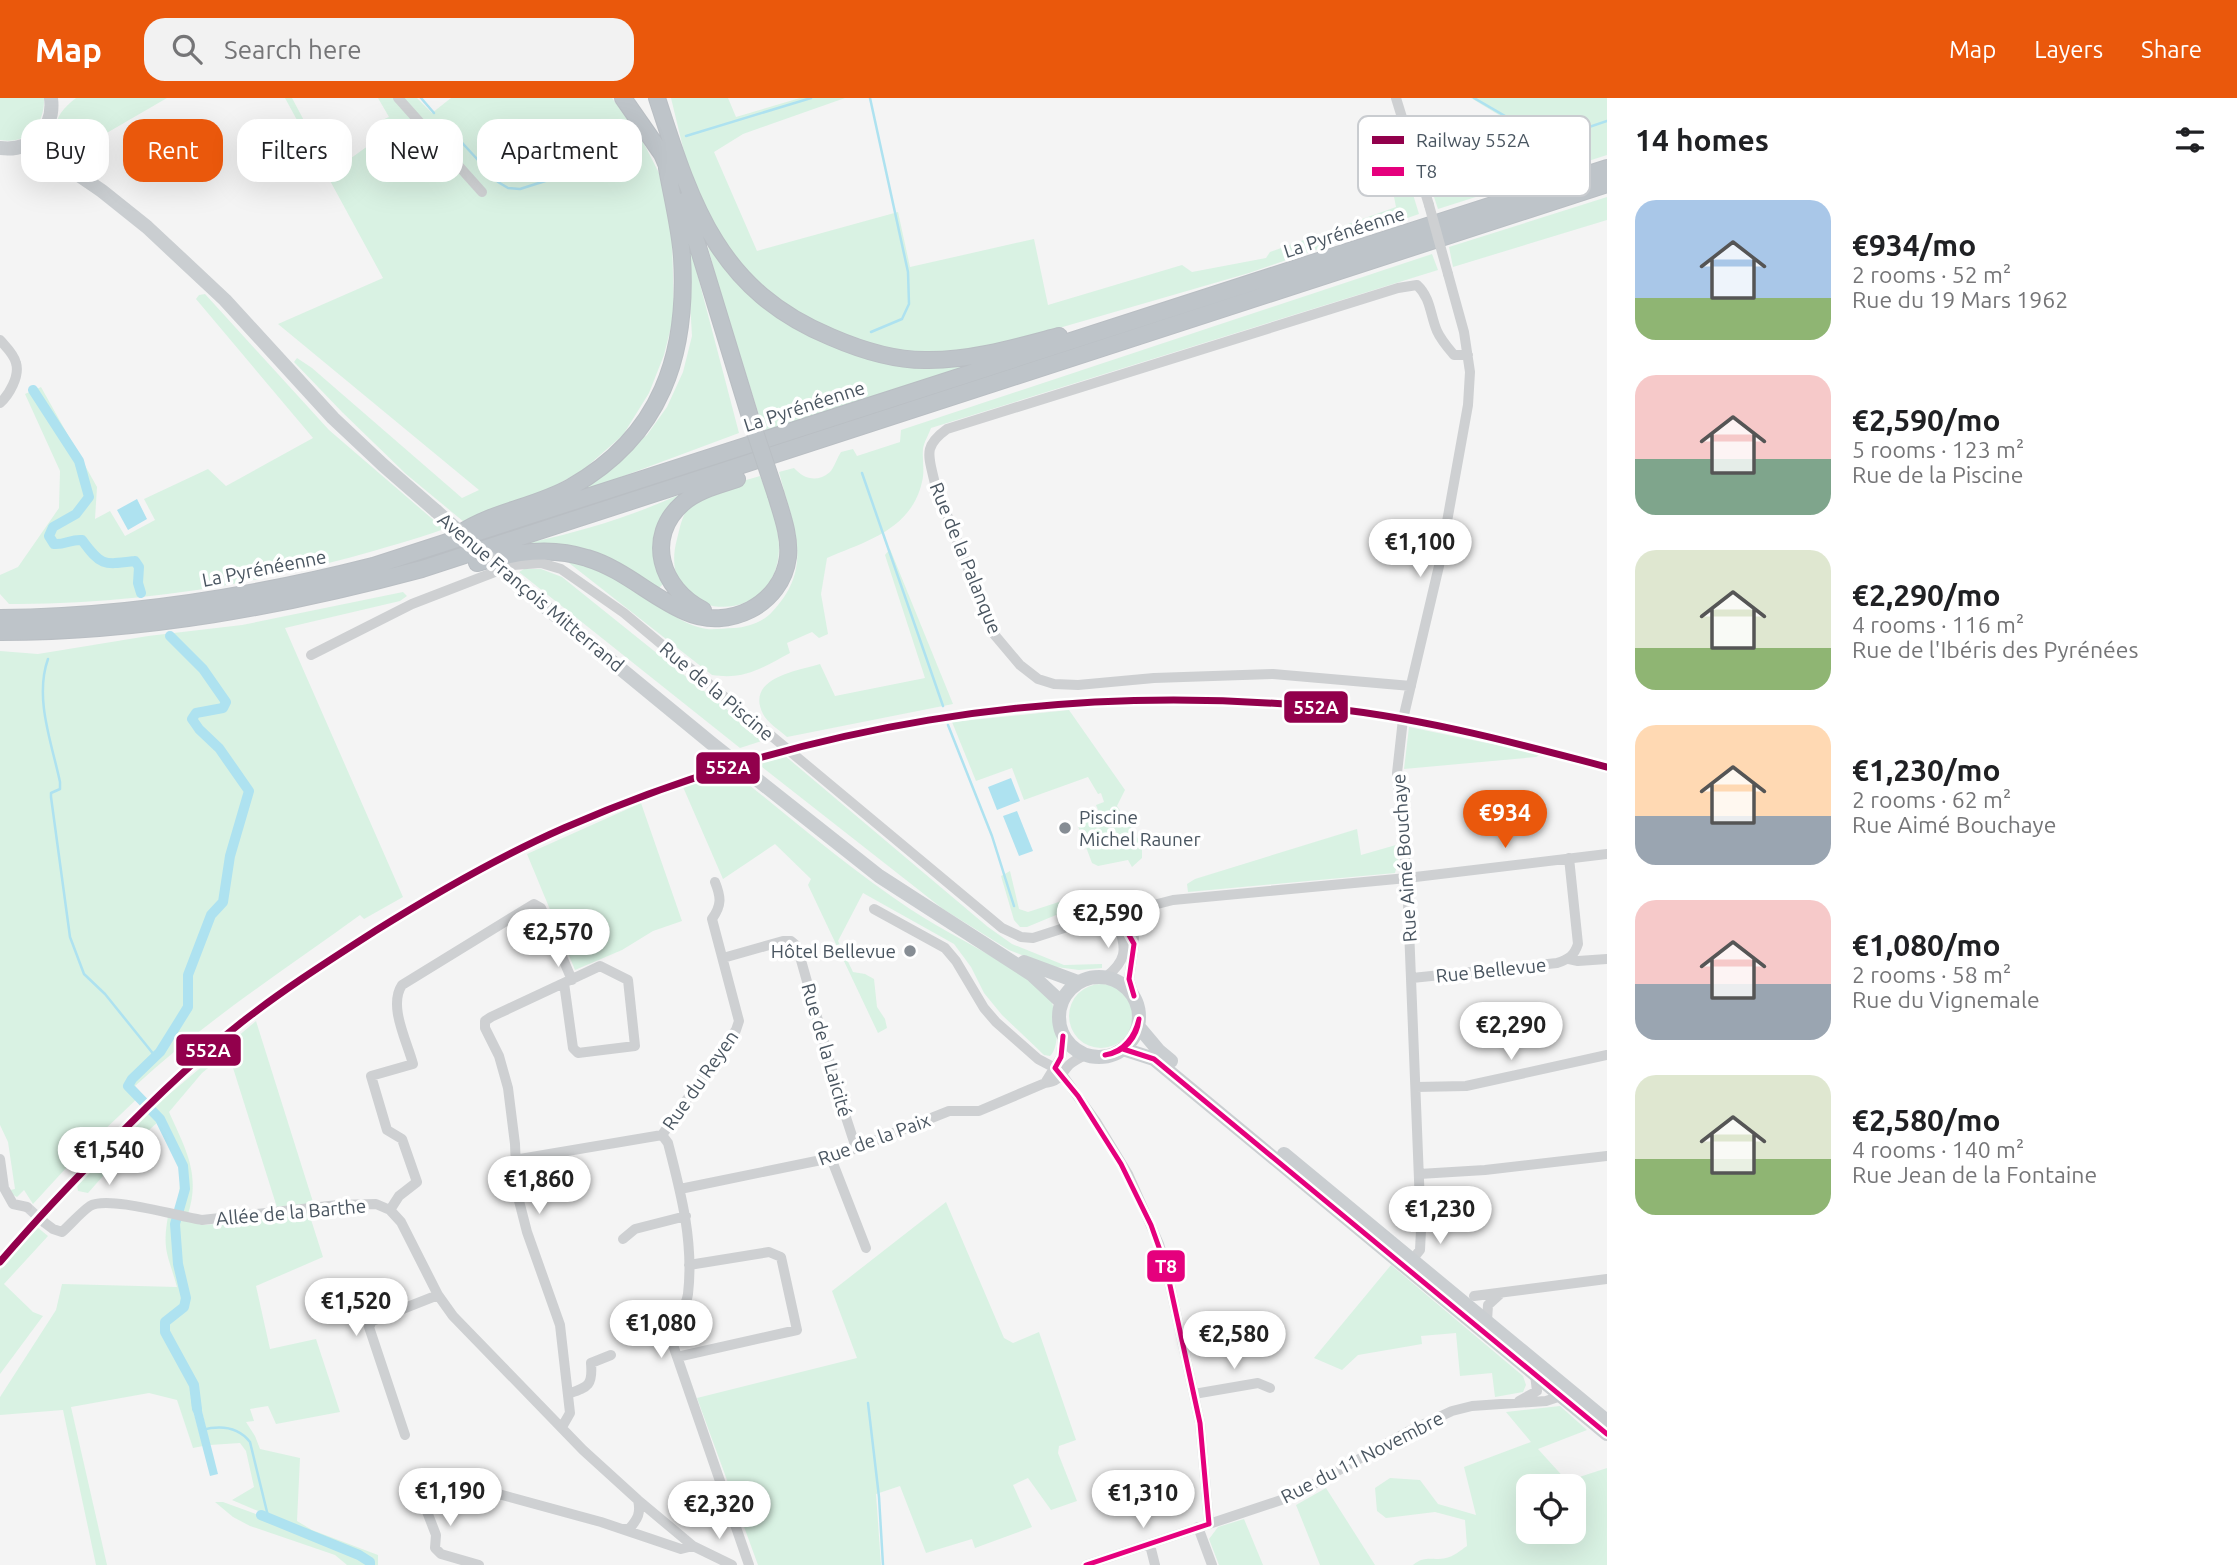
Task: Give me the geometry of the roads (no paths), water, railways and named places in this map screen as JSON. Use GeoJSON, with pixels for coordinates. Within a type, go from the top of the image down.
{"type":"FeatureCollection","features":[{"type":"Feature","properties":{"kind":"highway"},"geometry":{"type":"LineString","coordinates":[[623,98],[674,168],[714,241],[739,274],[768,303],[808,328],[851,346],[900,358],[927,360],[999,351],[1096,326],[1113,329]]}},
{"type":"Feature","properties":{"kind":"highway"},"geometry":{"type":"LineString","coordinates":[[422,569],[451,570],[505,554],[553,550],[589,558],[623,572],[685,612],[700,617],[726,617],[743,613],[763,603],[772,594],[784,573],[788,546],[784,520],[684,202],[657,98]]}},
{"type":"Feature","properties":{"kind":"highway"},"geometry":{"type":"LineString","coordinates":[[444,545],[475,523],[570,487],[596,471],[621,449],[647,420],[668,380],[681,328],[682,255],[674,168]]}},
{"type":"Feature","properties":{"kind":"highway","name":"La Pyrénéenne"},"geometry":{"type":"LineString","coordinates":[[1590,174],[1607,168]]}},
{"type":"Feature","properties":{"kind":"highway","name":"La Pyrénéenne"},"geometry":{"type":"LineString","coordinates":[[1590,190],[1607,184]]}},
{"type":"Feature","properties":{"kind":"highway","name":"La Pyrénéenne"},"geometry":{"type":"LineString","coordinates":[[0,618],[111,612],[263,592],[373,566],[1521,196]]}},
{"type":"Feature","properties":{"kind":"highway","name":"La Pyrénéenne"},"geometry":{"type":"LineString","coordinates":[[0,632],[110,628],[253,609],[422,569],[1570,196]]}},
{"type":"Feature","properties":{"kind":"highway"},"geometry":{"type":"LineString","coordinates":[[726,617],[690,603],[664,572],[662,538],[670,517],[684,502],[701,491],[779,463],[794,449]]}},
{"type":"Feature","properties":{"kind":"main road"},"geometry":{"type":"LineString","coordinates":[[51,103],[65,98]]}},
{"type":"Feature","properties":{"kind":"main road"},"geometry":{"type":"LineString","coordinates":[[0,148],[21,146]]}},
{"type":"Feature","properties":{"kind":"main road","name":"Avenue François Mitterrand"},"geometry":{"type":"LineString","coordinates":[[89,182],[147,227],[186,263],[225,300],[333,418],[383,466],[526,591],[710,743],[879,876],[997,950],[1031,974],[1061,1002]]}},
{"type":"Feature","properties":{"kind":"main road","name":"Avenue François Mitterrand"},"geometry":{"type":"LineString","coordinates":[[93,182],[102,191]]}},
{"type":"Feature","properties":{"kind":"main road","name":"Avenue François Mitterrand"},"geometry":{"type":"LineString","coordinates":[[997,950],[1078,982]]}},
{"type":"Feature","properties":{"kind":"main road"},"geometry":{"type":"LineString","coordinates":[[1096,976],[1106,977],[1126,987],[1134,996],[1138,1005],[1138,1026],[1130,1043],[1123,1049],[1111,1055],[1085,1055],[1063,1036],[1059,1025],[1061,1002],[1068,990],[1078,982],[1096,976]]}},
{"type":"Feature","properties":{"kind":"main road"},"geometry":{"type":"LineString","coordinates":[[1138,1026],[1159,1051],[1607,1421]]}},
{"type":"Feature","properties":{"kind":"main road"},"geometry":{"type":"LineString","coordinates":[[1123,1049],[1154,1059],[1607,1434]]}},
{"type":"Feature","properties":{"kind":"street"},"geometry":{"type":"LineString","coordinates":[[398,98],[482,192]]}},
{"type":"Feature","properties":{"kind":"street","name":"Rue Aimé Bouchaye"},"geometry":{"type":"LineString","coordinates":[[1396,98],[1402,116]]}},
{"type":"Feature","properties":{"kind":"street","name":"Rue Aimé Bouchaye"},"geometry":{"type":"LineString","coordinates":[[1412,1260],[1420,1250],[1421,1230],[1407,878],[1397,772],[1403,719],[1439,566],[1468,405],[1470,372],[1459,308],[1426,196]]}},
{"type":"Feature","properties":{"kind":"street","name":"Rue de la Palanque"},"geometry":{"type":"LineString","coordinates":[[1411,686],[1273,674],[1078,685],[1054,684],[1038,679],[1020,665],[993,634],[935,484],[930,445],[933,439],[947,429],[1398,288],[1416,285],[1423,290],[1429,301],[1437,332],[1446,346],[1454,355],[1468,355]]}},
{"type":"Feature","properties":{"kind":"street"},"geometry":{"type":"LineString","coordinates":[[0,340],[17,363],[16,374],[7,397],[0,404]]}},
{"type":"Feature","properties":{"kind":"street","name":"Rue de la Piscine"},"geometry":{"type":"LineString","coordinates":[[311,656],[412,604],[513,565],[541,563],[561,569],[624,613],[1002,928],[1021,937],[1033,938],[1095,918],[1116,924],[1135,910],[1173,901]]}},
{"type":"Feature","properties":{"kind":"street"},"geometry":{"type":"LineString","coordinates":[[1134,996],[1129,979],[1134,946],[1133,923],[1148,909],[1173,901],[1407,878],[1607,854]]}},
{"type":"Feature","properties":{"kind":"street","name":"Rue Bellevue"},"geometry":{"type":"LineString","coordinates":[[1412,978],[1558,963],[1569,959],[1578,944],[1569,858]]}},
{"type":"Feature","properties":{"kind":"street","name":"Rue du Reyen"},"geometry":{"type":"LineString","coordinates":[[514,1160],[662,1135],[736,1030],[739,1021],[712,919],[721,904],[721,896],[715,882]]}},
{"type":"Feature","properties":{"kind":"street"},"geometry":{"type":"LineString","coordinates":[[390,1210],[399,1196],[417,1182],[402,1139],[387,1130],[370,1076],[414,1063],[397,1009],[397,993],[402,985],[534,904],[541,908],[568,982],[575,1051],[579,1053],[633,1047],[636,1044],[628,980],[600,966],[568,982],[529,999],[485,1021],[485,1028],[499,1056],[508,1088],[515,1144],[517,1193],[527,1232],[560,1325],[570,1413],[562,1427]]}},
{"type":"Feature","properties":{"kind":"street"},"geometry":{"type":"LineString","coordinates":[[874,909],[945,948],[996,1022],[1038,1059],[1059,1072],[1097,1123],[1128,1174],[1159,1244],[1166,1267],[1194,1394],[1200,1423],[1203,1525],[1212,1565]]}},
{"type":"Feature","properties":{"kind":"street"},"geometry":{"type":"LineString","coordinates":[[1116,924],[1125,928],[1134,946]]}},
{"type":"Feature","properties":{"kind":"street"},"geometry":{"type":"LineString","coordinates":[[1106,977],[1118,967],[1123,955],[1124,947],[1116,924]]}},
{"type":"Feature","properties":{"kind":"street","name":"Rue de la Laicité"},"geometry":{"type":"LineString","coordinates":[[723,958],[783,942],[791,941],[797,946],[856,1147]]}},
{"type":"Feature","properties":{"kind":"street","name":"Rue Bellevue"},"geometry":{"type":"LineString","coordinates":[[1569,959],[1607,959]]}},
{"type":"Feature","properties":{"kind":"street"},"geometry":{"type":"LineString","coordinates":[[1059,1072],[1063,1036]]}},
{"type":"Feature","properties":{"kind":"street"},"geometry":{"type":"LineString","coordinates":[[1059,1072],[1085,1055]]}},
{"type":"Feature","properties":{"kind":"street"},"geometry":{"type":"LineString","coordinates":[[1416,1087],[1466,1086],[1607,1055]]}},
{"type":"Feature","properties":{"kind":"street","name":"Rue de la Paix"},"geometry":{"type":"LineString","coordinates":[[680,1189],[831,1158],[949,1111],[979,1111],[1045,1083],[1053,1083],[1059,1072]]}},
{"type":"Feature","properties":{"kind":"street"},"geometry":{"type":"LineString","coordinates":[[662,1135],[668,1143],[686,1216],[689,1265],[688,1297],[672,1334],[677,1357],[750,1565]]}},
{"type":"Feature","properties":{"kind":"street"},"geometry":{"type":"LineString","coordinates":[[1419,1174],[1485,1170],[1607,1156]]}},
{"type":"Feature","properties":{"kind":"street"},"geometry":{"type":"LineString","coordinates":[[831,1158],[866,1248]]}},
{"type":"Feature","properties":{"kind":"street"},"geometry":{"type":"LineString","coordinates":[[0,1159],[5,1191],[13,1204],[27,1207]]}},
{"type":"Feature","properties":{"kind":"street","name":"Allée de la Barthe"},"geometry":{"type":"LineString","coordinates":[[44,1223],[62,1232],[92,1204],[108,1203],[171,1212],[202,1220],[338,1205],[376,1204],[390,1210],[401,1222],[438,1295],[453,1316],[583,1450],[693,1546]]}},
{"type":"Feature","properties":{"kind":"street"},"geometry":{"type":"LineString","coordinates":[[623,1239],[635,1229],[686,1216]]}},
{"type":"Feature","properties":{"kind":"street"},"geometry":{"type":"LineString","coordinates":[[1421,1230],[1424,1262],[1429,1273]]}},
{"type":"Feature","properties":{"kind":"street"},"geometry":{"type":"LineString","coordinates":[[677,1357],[797,1330],[781,1257],[769,1252],[689,1265]]}},
{"type":"Feature","properties":{"kind":"street"},"geometry":{"type":"LineString","coordinates":[[1474,1296],[1607,1279]]}},
{"type":"Feature","properties":{"kind":"street"},"geometry":{"type":"LineString","coordinates":[[1487,1321],[1488,1305],[1503,1292]]}},
{"type":"Feature","properties":{"kind":"street"},"geometry":{"type":"LineString","coordinates":[[405,1435],[369,1327],[372,1321],[438,1295]]}},
{"type":"Feature","properties":{"kind":"street"},"geometry":{"type":"LineString","coordinates":[[568,1394],[586,1387],[592,1378],[591,1363],[611,1355]]}},
{"type":"Feature","properties":{"kind":"street"},"geometry":{"type":"LineString","coordinates":[[1513,1403],[1536,1391],[1535,1375]]}},
{"type":"Feature","properties":{"kind":"street"},"geometry":{"type":"LineString","coordinates":[[1194,1394],[1258,1383],[1270,1388]]}},
{"type":"Feature","properties":{"kind":"street","name":"Rue du 11 Novembre"},"geometry":{"type":"LineString","coordinates":[[1087,1565],[1293,1496],[1409,1431],[1452,1411],[1472,1406],[1546,1401],[1561,1396]]}},
{"type":"Feature","properties":{"kind":"street"},"geometry":{"type":"LineString","coordinates":[[412,1478],[485,1490],[681,1549],[693,1546],[732,1565]]}},
{"type":"Feature","properties":{"kind":"street"},"geometry":{"type":"LineString","coordinates":[[430,1481],[426,1510],[436,1535],[435,1548],[441,1554],[479,1565]]}},
{"type":"Feature","properties":{"kind":"street"},"geometry":{"type":"LineString","coordinates":[[621,1529],[629,1529],[636,1521],[640,1511],[638,1500]]}},
{"type":"Feature","properties":{"kind":"street"},"geometry":{"type":"LineString","coordinates":[[1150,1545],[1155,1565]]}},
{"type":"Feature","properties":{"kind":"water"},"geometry":{"type":"Polygon","coordinates":[[[137,499],[147,519],[128,530],[117,510],[137,499]]]}},
{"type":"Feature","properties":{"kind":"water"},"geometry":{"type":"Polygon","coordinates":[[[1011,778],[1020,801],[997,810],[988,787],[1011,778]]]}},
{"type":"Feature","properties":{"kind":"water"},"geometry":{"type":"Polygon","coordinates":[[[1017,811],[1033,851],[1019,856],[1003,816],[1017,811]]]}},
{"type":"Feature","properties":{"kind":"water"},"geometry":{"type":"Polygon","coordinates":[[[198,1395],[218,1474],[210,1476],[192,1407],[191,1396],[198,1395]]]}},
{"type":"Feature","properties":{"kind":"waterway"},"geometry":{"type":"LineString","coordinates":[[421,98],[434,113]]}},
{"type":"Feature","properties":{"kind":"waterway"},"geometry":{"type":"LineString","coordinates":[[686,136],[811,98]]}},
{"type":"Feature","properties":{"kind":"waterway"},"geometry":{"type":"LineString","coordinates":[[870,98],[908,272],[909,304],[902,319],[871,332]]}},
{"type":"Feature","properties":{"kind":"waterway"},"geometry":{"type":"LineString","coordinates":[[1474,98],[1505,116]]}},
{"type":"Feature","properties":{"kind":"waterway"},"geometry":{"type":"LineString","coordinates":[[1590,127],[1607,121]]}},
{"type":"Feature","properties":{"kind":"waterway"},"geometry":{"type":"LineString","coordinates":[[463,144],[477,159]]}},
{"type":"Feature","properties":{"kind":"waterway"},"geometry":{"type":"LineString","coordinates":[[498,182],[508,188],[520,189],[542,182]]}},
{"type":"Feature","properties":{"kind":"waterway"},"geometry":{"type":"LineString","coordinates":[[33,390],[79,461],[89,497],[76,514],[53,527],[49,536],[54,544],[82,540],[94,555],[104,562],[135,561],[139,567],[138,583],[141,593]]}},
{"type":"Feature","properties":{"kind":"waterway"},"geometry":{"type":"LineString","coordinates":[[862,473],[943,706]]}},
{"type":"Feature","properties":{"kind":"waterway"},"geometry":{"type":"LineString","coordinates":[[170,636],[203,669],[226,702],[223,708],[196,713],[192,719],[219,748],[249,791],[230,856],[223,902],[211,915],[188,975],[188,1007],[160,1052],[128,1086],[160,1119],[183,1166],[185,1189],[175,1224],[178,1264],[186,1298],[184,1307],[165,1322],[165,1332],[194,1385],[197,1409]]}},
{"type":"Feature","properties":{"kind":"waterway"},"geometry":{"type":"LineString","coordinates":[[48,659],[44,674],[44,705],[60,782],[60,789],[51,793],[51,797],[70,937],[84,974],[105,994],[155,1056]]}},
{"type":"Feature","properties":{"kind":"waterway"},"geometry":{"type":"LineString","coordinates":[[948,725],[992,836],[1014,906]]}},
{"type":"Feature","properties":{"kind":"waterway"},"geometry":{"type":"LineString","coordinates":[[868,1403],[879,1497],[883,1565]]}},
{"type":"Feature","properties":{"kind":"waterway"},"geometry":{"type":"LineString","coordinates":[[202,1430],[229,1428],[250,1442],[268,1516]]}},
{"type":"Feature","properties":{"kind":"waterway"},"geometry":{"type":"LineString","coordinates":[[261,1515],[359,1555],[370,1562],[370,1565]]}},
{"type":"Feature","properties":{"kind":"tunnel"},"geometry":{"type":"LineString","coordinates":[[27,1207],[45,1223]]}},
{"type":"Feature","properties":{"kind":"rail line","name":"552A"},"geometry":{"type":"LineString","coordinates":[[0,1262],[68,1187],[174,1081],[242,1022],[307,975],[421,903],[515,851],[564,828],[653,793],[743,763],[835,739],[928,720],[1023,708],[1118,701],[1213,700],[1308,706],[1422,722],[1607,767]]}},
{"type":"Feature","properties":{"kind":"place","name":"Piscine Michel Rauner"},"geometry":{"type":"Point","coordinates":[1065,828]}},
{"type":"Feature","properties":{"kind":"place","name":"Hôtel Bellevue"},"geometry":{"type":"Point","coordinates":[910,951]}}]}
